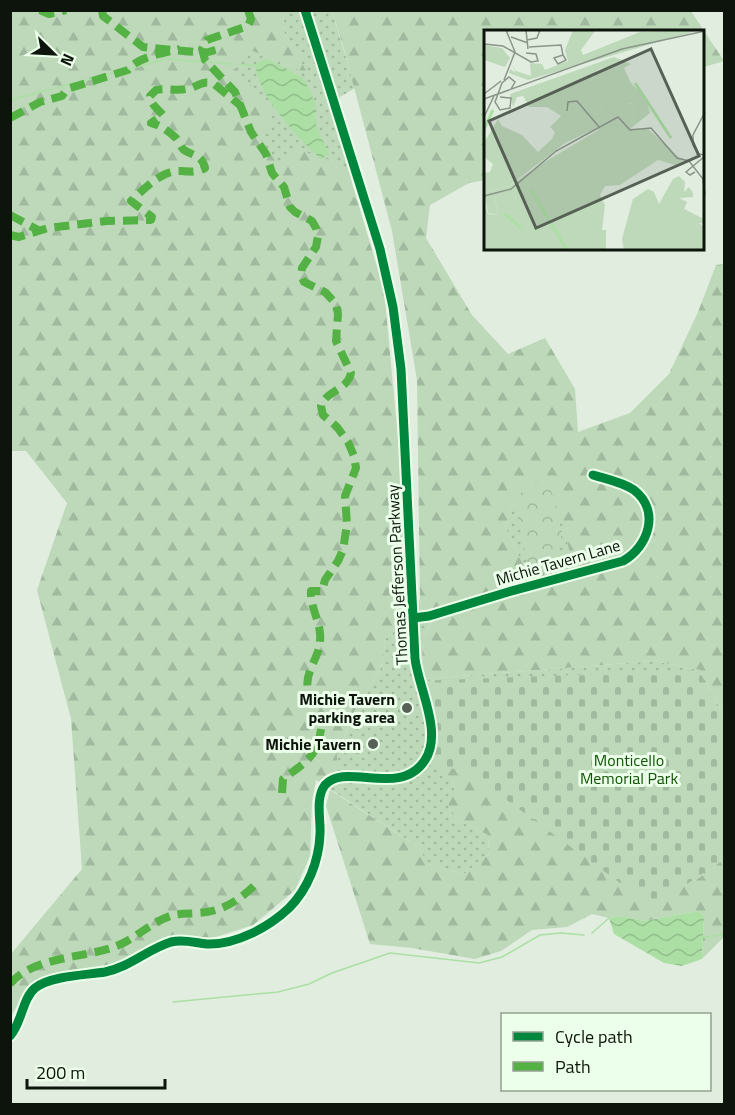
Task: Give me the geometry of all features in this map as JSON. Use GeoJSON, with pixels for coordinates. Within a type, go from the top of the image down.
{"type":"FeatureCollection","features":[{"type":"Feature","properties":{"kind":"main road","name":"Thomas Jefferson Parkway"},"geometry":{"type":"LineString","coordinates":[[10,1036],[18,1025],[32,992],[43,983],[116,969],[173,942],[214,944],[235,939],[257,930],[289,909],[309,880],[317,858],[320,834],[320,796],[325,785],[333,779],[347,777],[381,779],[404,776],[420,766],[429,753],[432,742],[431,725],[417,670],[401,369],[393,307],[380,249],[305,10]]}},
{"type":"Feature","properties":{"kind":"street","name":"Michie Tavern Lane"},"geometry":{"type":"LineString","coordinates":[[413,618],[429,616],[629,558],[647,535],[649,521],[645,503],[636,492],[627,486],[593,475]]}},
{"type":"Feature","properties":{"kind":"green space"},"geometry":{"type":"Polygon","coordinates":[[[10,11],[283,11],[284,32],[308,74],[253,51],[232,65],[275,111],[261,140],[280,168],[293,148],[330,160],[352,183],[384,290],[401,470],[407,607],[397,608],[393,633],[386,638],[381,668],[355,710],[337,755],[337,771],[316,780],[312,801],[310,856],[295,890],[253,925],[213,938],[192,936],[168,938],[118,964],[38,981],[27,990],[12,1014],[11,954],[82,869],[71,719],[37,590],[67,503],[26,451],[11,451],[10,11]]]}},
{"type":"Feature","properties":{"kind":"green space"},"geometry":{"type":"Polygon","coordinates":[[[283,11],[332,11],[355,88],[340,97],[337,104],[352,183],[330,160],[280,169],[261,140],[231,64],[253,51],[307,73],[284,32],[283,11]]]}},
{"type":"Feature","properties":{"kind":"green space"},"geometry":{"type":"Polygon","coordinates":[[[332,11],[691,11],[704,30],[484,30],[484,180],[469,183],[430,205],[426,238],[472,315],[508,354],[545,338],[575,389],[578,432],[630,413],[669,374],[698,312],[716,265],[724,264],[724,716],[700,670],[654,661],[423,679],[422,640],[433,620],[422,613],[420,600],[417,380],[392,231],[332,11]],[[550,480],[517,495],[505,527],[535,590],[577,578],[550,480]]]}},
{"type":"Feature","properties":{"kind":"green space"},"geometry":{"type":"Polygon","coordinates":[[[705,32],[724,61],[705,67],[705,32]]]}},
{"type":"Feature","properties":{"kind":"green space"},"geometry":{"type":"Polygon","coordinates":[[[547,474],[562,532],[553,580],[532,585],[514,498],[547,474]]]}},
{"type":"Feature","properties":{"kind":"green space"},"geometry":{"type":"Polygon","coordinates":[[[551,479],[577,578],[535,590],[505,527],[517,495],[551,479]]]}},
{"type":"Feature","properties":{"kind":"green space","name":"Monticello Memorial Park"},"geometry":{"type":"Polygon","coordinates":[[[420,600],[422,613],[433,619],[422,640],[423,679],[654,661],[700,670],[724,716],[724,859],[695,881],[662,870],[443,773],[456,791],[456,819],[488,835],[489,854],[464,874],[428,864],[417,846],[316,780],[337,770],[337,756],[355,710],[381,668],[386,638],[393,633],[398,608],[407,607],[420,600]]]}},
{"type":"Feature","properties":{"kind":"green space","name":"Monticello Memorial Park"},"geometry":{"type":"Polygon","coordinates":[[[699,670],[724,719],[724,859],[653,907],[467,771],[423,763],[431,749],[419,681],[699,670]]]}},
{"type":"Feature","properties":{"kind":"green space"},"geometry":{"type":"Polygon","coordinates":[[[446,768],[473,770],[662,870],[695,881],[724,859],[724,937],[702,959],[704,917],[699,911],[644,921],[621,916],[609,918],[592,914],[567,927],[532,930],[501,951],[475,959],[412,948],[370,944],[326,806],[330,790],[417,846],[429,864],[464,874],[489,854],[488,835],[456,819],[448,803],[456,791],[442,773],[446,768]]]}},
{"type":"Feature","properties":{"kind":"water"},"geometry":{"type":"Polygon","coordinates":[[[266,59],[304,79],[314,100],[316,126],[329,154],[321,159],[280,115],[262,88],[257,75],[256,63],[266,59]]]}},
{"type":"Feature","properties":{"kind":"water"},"geometry":{"type":"Polygon","coordinates":[[[699,911],[704,917],[702,959],[682,966],[664,963],[614,934],[609,918],[621,916],[644,921],[699,911]]]}},
{"type":"Feature","properties":{"kind":"waterway"},"geometry":{"type":"LineString","coordinates":[[10,100],[167,59],[232,64]]}},
{"type":"Feature","properties":{"kind":"waterway"},"geometry":{"type":"LineString","coordinates":[[238,64],[256,66]]}},
{"type":"Feature","properties":{"kind":"waterway"},"geometry":{"type":"LineString","coordinates":[[592,933],[609,918]]}},
{"type":"Feature","properties":{"kind":"waterway"},"geometry":{"type":"LineString","coordinates":[[173,1002],[278,992],[309,984],[332,973],[390,953],[479,963],[502,957],[540,935],[561,933],[584,935]]}},
{"type":"Feature","properties":{"kind":"waterway"},"geometry":{"type":"LineString","coordinates":[[703,937],[724,935]]}},
{"type":"Feature","properties":{"kind":"marked path"},"geometry":{"type":"LineString","coordinates":[[40,10],[49,14],[66,10]]}},
{"type":"Feature","properties":{"kind":"marked path"},"geometry":{"type":"LineString","coordinates":[[102,10],[103,16],[143,47],[205,53],[219,49]]}},
{"type":"Feature","properties":{"kind":"marked path"},"geometry":{"type":"LineString","coordinates":[[248,10],[251,19],[248,26],[207,40],[202,49],[205,60],[235,92],[251,132],[266,154],[272,173],[284,187],[290,207],[312,221],[316,228],[318,236],[316,247],[302,268],[301,275],[304,282],[325,292],[336,304],[338,314],[336,341],[351,373],[345,384],[327,397],[321,406],[323,415],[337,427],[348,442],[356,468],[345,496],[347,524],[343,550],[325,580],[322,591],[311,591],[320,641],[308,677],[308,690]]}},
{"type":"Feature","properties":{"kind":"marked path"},"geometry":{"type":"LineString","coordinates":[[10,118],[40,102],[62,96],[67,89],[128,70],[151,56],[180,49]]}},
{"type":"Feature","properties":{"kind":"marked path"},"geometry":{"type":"LineString","coordinates":[[10,235],[19,237],[48,228],[107,221],[151,220],[152,217],[131,201],[165,174],[205,168],[200,158],[184,150],[170,133],[151,123],[163,115],[153,104],[150,96],[156,90],[182,90],[210,83],[241,106]]}},
{"type":"Feature","properties":{"kind":"marked path"},"geometry":{"type":"LineString","coordinates":[[10,215],[38,230]]}},
{"type":"Feature","properties":{"kind":"marked path"},"geometry":{"type":"LineString","coordinates":[[282,793],[283,779],[313,753],[321,729]]}},
{"type":"Feature","properties":{"kind":"marked path"},"geometry":{"type":"LineString","coordinates":[[10,984],[31,968],[44,963],[114,947],[170,916],[216,910],[238,899],[258,882]]}},
{"type":"Feature","properties":{"kind":"cycle path"},"geometry":{"type":"LineString","coordinates":[[10,1036],[31,993],[42,984],[59,978],[114,970],[171,942],[218,944],[251,934],[272,922],[289,908],[302,892],[315,864],[319,844],[319,803],[325,785],[334,779],[346,776],[388,779],[402,777],[414,771],[425,760],[430,749],[431,724],[415,659],[401,369],[393,307],[380,249],[305,10]]}},
{"type":"Feature","properties":{"kind":"cycle path"},"geometry":{"type":"LineString","coordinates":[[413,618],[429,616],[623,561],[632,555],[645,538],[649,518],[647,508],[634,490],[593,475]]}},
{"type":"Feature","properties":{"kind":"place","name":"Michie Tavern parking area"},"geometry":{"type":"Point","coordinates":[407,708]}},
{"type":"Feature","properties":{"kind":"place","name":"Michie Tavern"},"geometry":{"type":"Point","coordinates":[373,744]}}]}
